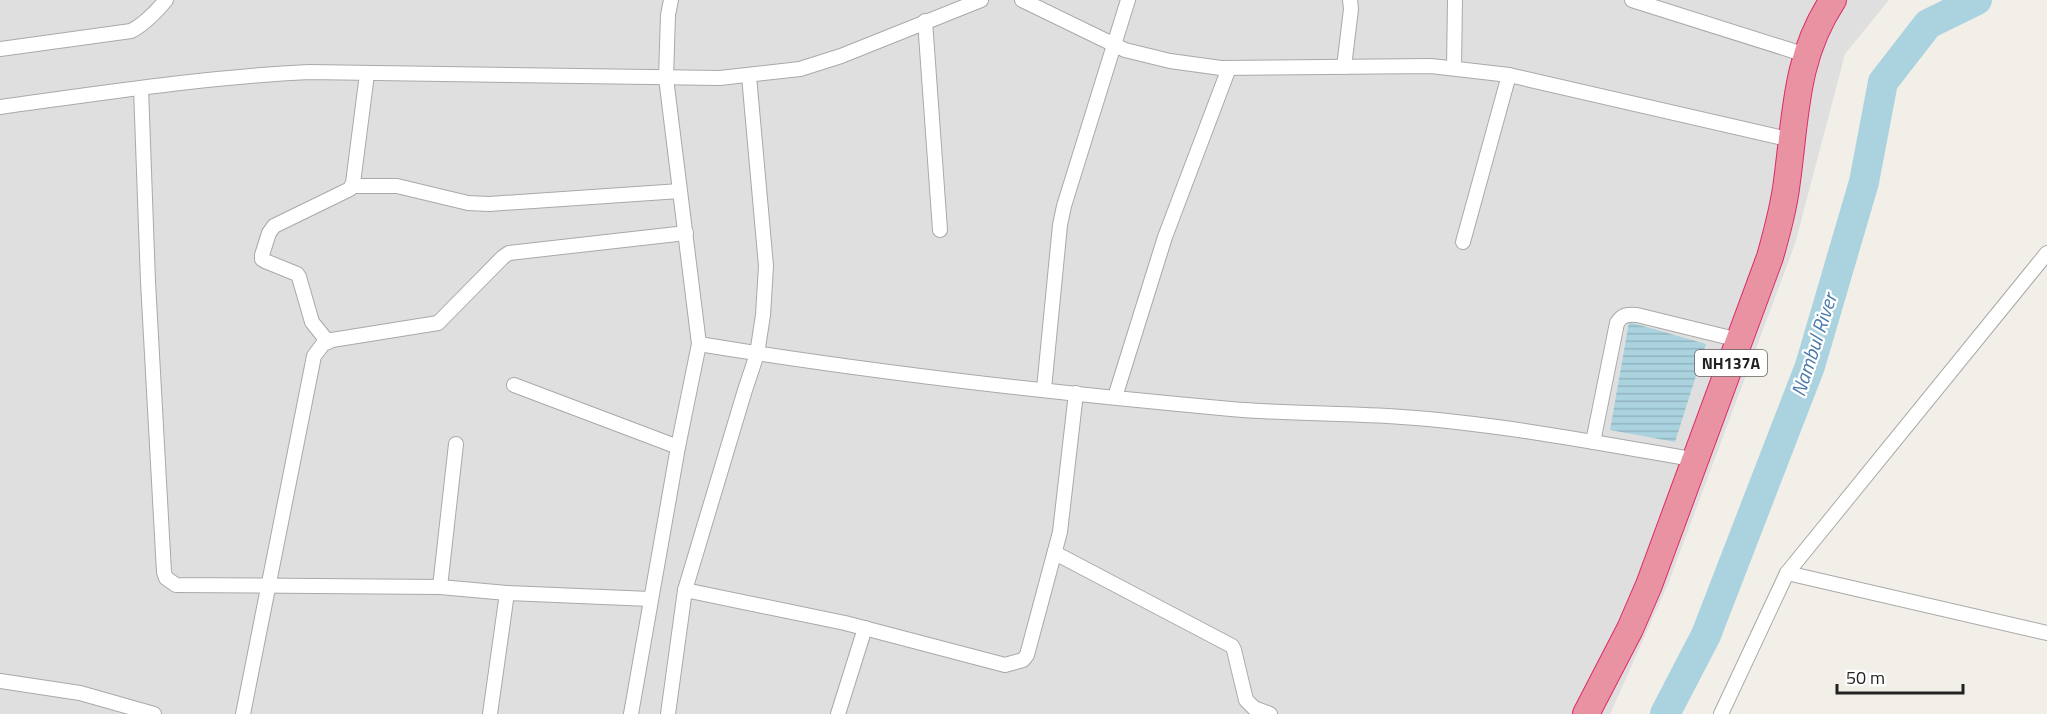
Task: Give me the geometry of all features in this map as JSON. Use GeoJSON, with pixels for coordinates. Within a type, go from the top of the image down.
{"type":"FeatureCollection","features":[{"type":"Feature","properties":{"kind":"highway","name":"NH137A"},"geometry":{"type":"LineString","coordinates":[[1586,714],[1630,629],[1649,585],[1770,257],[1782,217],[1800,76],[1822,16],[1833,0]]}},
{"type":"Feature","properties":{"kind":"street"},"geometry":{"type":"LineString","coordinates":[[0,49],[131,31],[153,15],[166,0]]}},
{"type":"Feature","properties":{"kind":"street"},"geometry":{"type":"LineString","coordinates":[[631,714],[650,599],[699,344],[666,78],[668,15],[671,0]]}},
{"type":"Feature","properties":{"kind":"street"},"geometry":{"type":"LineString","coordinates":[[0,107],[141,88],[266,74],[309,72],[666,78],[749,76],[800,69],[841,56],[981,0]]}},
{"type":"Feature","properties":{"kind":"street"},"geometry":{"type":"LineString","coordinates":[[1022,0],[1125,50],[1170,61],[1229,68],[1431,66],[1454,68],[1509,75],[1792,140]]}},
{"type":"Feature","properties":{"kind":"street"},"geometry":{"type":"LineString","coordinates":[[1044,389],[1062,216],[1128,0]]}},
{"type":"Feature","properties":{"kind":"street"},"geometry":{"type":"LineString","coordinates":[[1344,67],[1350,0]]}},
{"type":"Feature","properties":{"kind":"street"},"geometry":{"type":"LineString","coordinates":[[1454,68],[1455,0]]}},
{"type":"Feature","properties":{"kind":"street"},"geometry":{"type":"LineString","coordinates":[[1632,0],[1806,55]]}},
{"type":"Feature","properties":{"kind":"street"},"geometry":{"type":"LineString","coordinates":[[925,21],[940,230]]}},
{"type":"Feature","properties":{"kind":"street"},"geometry":{"type":"LineString","coordinates":[[1115,397],[1165,237],[1229,68]]}},
{"type":"Feature","properties":{"kind":"street"},"geometry":{"type":"LineString","coordinates":[[328,342],[312,322],[299,277],[265,261],[262,255],[269,233],[274,226],[347,192],[352,186],[367,74]]}},
{"type":"Feature","properties":{"kind":"street"},"geometry":{"type":"LineString","coordinates":[[1464,242],[1509,75]]}},
{"type":"Feature","properties":{"kind":"street"},"geometry":{"type":"LineString","coordinates":[[668,714],[685,590],[757,354],[763,315],[766,266],[749,76]]}},
{"type":"Feature","properties":{"kind":"street"},"geometry":{"type":"LineString","coordinates":[[141,88],[148,282],[166,578],[176,585],[440,588],[650,599]]}},
{"type":"Feature","properties":{"kind":"street"},"geometry":{"type":"LineString","coordinates":[[352,186],[397,186],[468,203],[489,204],[680,191]]}},
{"type":"Feature","properties":{"kind":"street"},"geometry":{"type":"LineString","coordinates":[[243,714],[314,356],[323,344],[438,323],[509,253],[686,233]]}},
{"type":"Feature","properties":{"kind":"street"},"geometry":{"type":"LineString","coordinates":[[1721,714],[1787,573],[2047,252]]}},
{"type":"Feature","properties":{"kind":"street"},"geometry":{"type":"LineString","coordinates":[[1593,442],[1617,323],[1621,317],[1629,314],[1637,315],[1739,340]]}},
{"type":"Feature","properties":{"kind":"street"},"geometry":{"type":"LineString","coordinates":[[699,344],[962,382],[1282,413],[1402,417],[1593,442],[1696,460]]}},
{"type":"Feature","properties":{"kind":"street"},"geometry":{"type":"LineString","coordinates":[[514,385],[678,447]]}},
{"type":"Feature","properties":{"kind":"street"},"geometry":{"type":"LineString","coordinates":[[685,590],[865,628],[1005,665],[1023,660],[1027,655],[1060,532],[1077,393]]}},
{"type":"Feature","properties":{"kind":"street"},"geometry":{"type":"LineString","coordinates":[[440,588],[456,444]]}},
{"type":"Feature","properties":{"kind":"street"},"geometry":{"type":"LineString","coordinates":[[1055,553],[1232,646],[1246,700],[1254,708],[1270,714]]}},
{"type":"Feature","properties":{"kind":"street"},"geometry":{"type":"LineString","coordinates":[[1787,573],[2047,633]]}},
{"type":"Feature","properties":{"kind":"street"},"geometry":{"type":"LineString","coordinates":[[490,714],[507,593]]}},
{"type":"Feature","properties":{"kind":"street"},"geometry":{"type":"LineString","coordinates":[[838,714],[865,628]]}},
{"type":"Feature","properties":{"kind":"street"},"geometry":{"type":"LineString","coordinates":[[0,681],[96,696],[154,714]]}},
{"type":"Feature","properties":{"kind":"shaded area"},"geometry":{"type":"Polygon","coordinates":[[[0,0],[1889,0],[1845,54],[1795,244],[1668,584],[1610,714],[0,714],[0,0]]]}},
{"type":"Feature","properties":{"kind":"water"},"geometry":{"type":"Polygon","coordinates":[[[1629,322],[1706,344],[1675,442],[1610,430],[1629,322]]]}},
{"type":"Feature","properties":{"kind":"waterway","name":"Nambul River"},"geometry":{"type":"LineString","coordinates":[[1665,714],[1706,635],[1810,366],[1864,182],[1883,82],[1928,24],[1977,0]]}}]}
